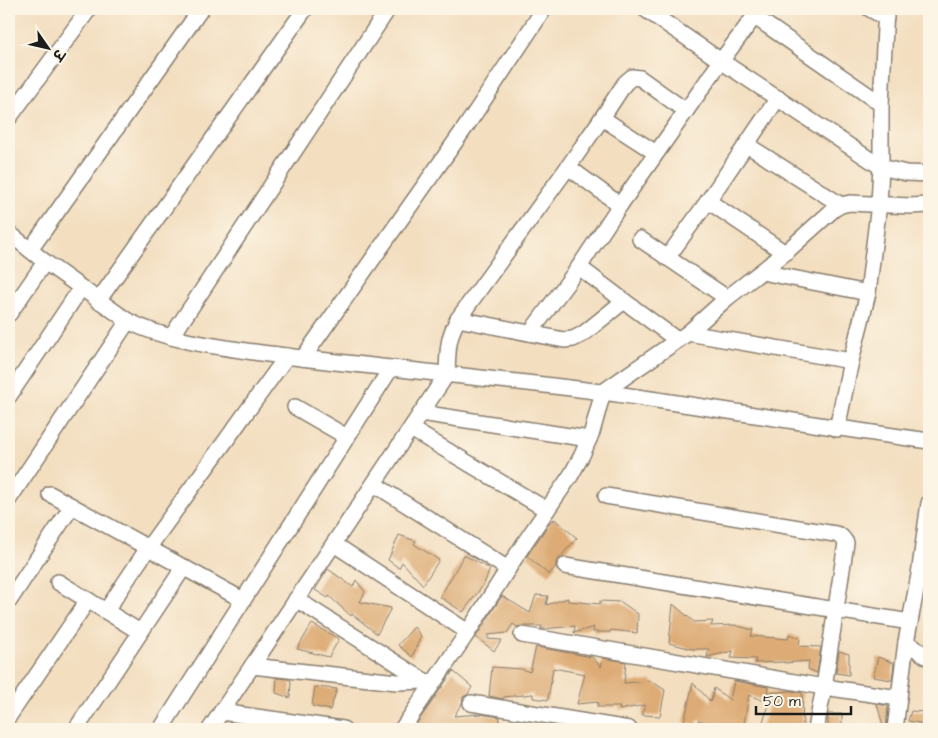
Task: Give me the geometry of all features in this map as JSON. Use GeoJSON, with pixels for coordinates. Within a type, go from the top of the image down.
{"type":"FeatureCollection","features":[{"type":"Feature","properties":{"kind":"street"},"geometry":{"type":"LineString","coordinates":[[9,118],[89,9]]}},
{"type":"Feature","properties":{"kind":"street"},"geometry":{"type":"LineString","coordinates":[[30,250],[201,9]]}},
{"type":"Feature","properties":{"kind":"street"},"geometry":{"type":"LineString","coordinates":[[98,301],[305,9]]}},
{"type":"Feature","properties":{"kind":"street"},"geometry":{"type":"LineString","coordinates":[[172,336],[388,9]]}},
{"type":"Feature","properties":{"kind":"street"},"geometry":{"type":"LineString","coordinates":[[303,358],[467,126],[544,9]]}},
{"type":"Feature","properties":{"kind":"street"},"geometry":{"type":"LineString","coordinates":[[645,9],[881,167],[906,173],[929,174]]}},
{"type":"Feature","properties":{"kind":"street"},"geometry":{"type":"LineString","coordinates":[[837,429],[868,293],[879,204],[881,104],[886,13],[870,9]]}},
{"type":"Feature","properties":{"kind":"street"},"geometry":{"type":"LineString","coordinates":[[530,333],[579,267],[656,153],[757,13],[881,104]]}},
{"type":"Feature","properties":{"kind":"street"},"geometry":{"type":"LineString","coordinates":[[210,729],[447,374],[450,337],[458,319],[568,167],[625,83],[636,76],[686,111]]}},
{"type":"Feature","properties":{"kind":"street"},"geometry":{"type":"LineString","coordinates":[[667,258],[778,98]]}},
{"type":"Feature","properties":{"kind":"street"},"geometry":{"type":"LineString","coordinates":[[602,118],[656,153]]}},
{"type":"Feature","properties":{"kind":"street"},"geometry":{"type":"LineString","coordinates":[[747,145],[841,205]]}},
{"type":"Feature","properties":{"kind":"street"},"geometry":{"type":"LineString","coordinates":[[568,167],[620,205]]}},
{"type":"Feature","properties":{"kind":"street"},"geometry":{"type":"LineString","coordinates":[[708,201],[785,254]]}},
{"type":"Feature","properties":{"kind":"street"},"geometry":{"type":"LineString","coordinates":[[402,729],[428,684],[468,632],[575,468],[589,439],[603,392],[683,336],[726,298],[785,254],[834,209],[841,205],[850,203],[929,206]]}},
{"type":"Feature","properties":{"kind":"street"},"geometry":{"type":"LineString","coordinates":[[640,239],[726,298]]}},
{"type":"Feature","properties":{"kind":"street"},"geometry":{"type":"LineString","coordinates":[[11,241],[30,250],[98,301],[141,328],[212,346],[642,397],[837,429],[929,441]]}},
{"type":"Feature","properties":{"kind":"street"},"geometry":{"type":"LineString","coordinates":[[9,314],[45,262]]}},
{"type":"Feature","properties":{"kind":"street"},"geometry":{"type":"LineString","coordinates":[[579,267],[624,302],[683,336],[851,361]]}},
{"type":"Feature","properties":{"kind":"street"},"geometry":{"type":"LineString","coordinates":[[762,272],[868,293]]}},
{"type":"Feature","properties":{"kind":"street"},"geometry":{"type":"LineString","coordinates":[[9,396],[81,288]]}},
{"type":"Feature","properties":{"kind":"street"},"geometry":{"type":"LineString","coordinates":[[458,319],[564,340],[573,339],[582,334],[624,302]]}},
{"type":"Feature","properties":{"kind":"street"},"geometry":{"type":"LineString","coordinates":[[9,499],[128,321]]}},
{"type":"Feature","properties":{"kind":"street"},"geometry":{"type":"LineString","coordinates":[[106,611],[148,548],[287,356]]}},
{"type":"Feature","properties":{"kind":"street"},"geometry":{"type":"LineString","coordinates":[[161,729],[391,368]]}},
{"type":"Feature","properties":{"kind":"street"},"geometry":{"type":"LineString","coordinates":[[295,407],[347,437]]}},
{"type":"Feature","properties":{"kind":"street"},"geometry":{"type":"LineString","coordinates":[[421,414],[589,439]]}},
{"type":"Feature","properties":{"kind":"street"},"geometry":{"type":"LineString","coordinates":[[411,429],[546,510]]}},
{"type":"Feature","properties":{"kind":"street"},"geometry":{"type":"LineString","coordinates":[[374,484],[508,569]]}},
{"type":"Feature","properties":{"kind":"street"},"geometry":{"type":"LineString","coordinates":[[50,494],[243,600]]}},
{"type":"Feature","properties":{"kind":"street"},"geometry":{"type":"LineString","coordinates":[[606,496],[838,535],[844,539],[846,543],[816,729]]}},
{"type":"Feature","properties":{"kind":"street"},"geometry":{"type":"LineString","coordinates":[[895,729],[906,642],[910,622],[924,578],[929,504]]}},
{"type":"Feature","properties":{"kind":"street"},"geometry":{"type":"LineString","coordinates":[[9,601],[72,506]]}},
{"type":"Feature","properties":{"kind":"street"},"geometry":{"type":"LineString","coordinates":[[334,544],[468,632]]}},
{"type":"Feature","properties":{"kind":"street"},"geometry":{"type":"LineString","coordinates":[[565,566],[910,622]]}},
{"type":"Feature","properties":{"kind":"street"},"geometry":{"type":"LineString","coordinates":[[76,729],[184,567]]}},
{"type":"Feature","properties":{"kind":"street"},"geometry":{"type":"LineString","coordinates":[[58,582],[140,632]]}},
{"type":"Feature","properties":{"kind":"street"},"geometry":{"type":"LineString","coordinates":[[9,716],[88,600]]}},
{"type":"Feature","properties":{"kind":"street"},"geometry":{"type":"LineString","coordinates":[[296,600],[428,684]]}},
{"type":"Feature","properties":{"kind":"street"},"geometry":{"type":"LineString","coordinates":[[522,636],[899,698]]}},
{"type":"Feature","properties":{"kind":"street"},"geometry":{"type":"LineString","coordinates":[[906,642],[929,658]]}},
{"type":"Feature","properties":{"kind":"street"},"geometry":{"type":"LineString","coordinates":[[252,666],[428,684]]}},
{"type":"Feature","properties":{"kind":"street"},"geometry":{"type":"LineString","coordinates":[[472,703],[629,729]]}},
{"type":"Feature","properties":{"kind":"street"},"geometry":{"type":"LineString","coordinates":[[221,712],[343,729]]}},
{"type":"Feature","properties":{"kind":"building"},"geometry":{"type":"Polygon","coordinates":[[[554,519],[577,538],[556,562],[556,566],[549,575],[527,556],[554,519]]]}},
{"type":"Feature","properties":{"kind":"building"},"geometry":{"type":"Polygon","coordinates":[[[399,535],[416,541],[414,544],[439,560],[423,585],[402,562],[399,568],[388,560],[399,535]]]}},
{"type":"Feature","properties":{"kind":"building"},"geometry":{"type":"Polygon","coordinates":[[[464,555],[490,569],[484,584],[463,612],[440,597],[464,555]]]}},
{"type":"Feature","properties":{"kind":"building"},"geometry":{"type":"Polygon","coordinates":[[[328,569],[353,587],[356,580],[365,592],[360,602],[391,608],[377,634],[352,614],[351,616],[329,596],[328,598],[315,590],[328,569]]]}},
{"type":"Feature","properties":{"kind":"building"},"geometry":{"type":"Polygon","coordinates":[[[536,595],[548,596],[546,605],[568,598],[568,601],[600,604],[600,601],[621,602],[638,614],[637,633],[611,630],[610,632],[593,632],[594,627],[574,633],[575,626],[541,629],[542,626],[517,627],[513,624],[507,633],[488,635],[488,639],[502,640],[494,651],[476,637],[502,596],[530,613],[536,595]]]}},
{"type":"Feature","properties":{"kind":"building"},"geometry":{"type":"Polygon","coordinates":[[[673,604],[694,622],[713,621],[711,626],[734,625],[753,630],[751,636],[788,639],[789,634],[800,638],[799,646],[821,647],[817,673],[808,669],[809,661],[755,663],[756,659],[731,658],[733,651],[707,657],[709,649],[692,649],[669,643],[673,604]]]}},
{"type":"Feature","properties":{"kind":"building"},"geometry":{"type":"Polygon","coordinates":[[[312,624],[339,639],[329,657],[297,649],[312,624]]]}},
{"type":"Feature","properties":{"kind":"building"},"geometry":{"type":"Polygon","coordinates":[[[414,627],[421,636],[412,657],[398,645],[414,627]]]}},
{"type":"Feature","properties":{"kind":"building"},"geometry":{"type":"Polygon","coordinates":[[[536,647],[592,657],[601,667],[603,658],[626,662],[624,683],[651,681],[665,690],[660,716],[642,715],[645,705],[619,710],[620,707],[597,707],[598,702],[577,704],[585,674],[553,668],[548,700],[533,698],[533,694],[504,697],[503,699],[489,696],[492,667],[521,669],[530,672],[536,647]]]}},
{"type":"Feature","properties":{"kind":"building"},"geometry":{"type":"Polygon","coordinates":[[[839,651],[849,654],[849,675],[836,673],[839,651]]]}},
{"type":"Feature","properties":{"kind":"building"},"geometry":{"type":"Polygon","coordinates":[[[878,657],[894,663],[892,680],[873,677],[878,657]]]}},
{"type":"Feature","properties":{"kind":"building"},"geometry":{"type":"Polygon","coordinates":[[[453,671],[472,687],[468,694],[463,697],[462,703],[454,716],[480,714],[500,717],[498,729],[413,729],[453,671]]]}},
{"type":"Feature","properties":{"kind":"building"},"geometry":{"type":"Polygon","coordinates":[[[277,678],[291,681],[290,698],[276,693],[277,678]]]}},
{"type":"Feature","properties":{"kind":"building"},"geometry":{"type":"Polygon","coordinates":[[[734,681],[768,687],[767,693],[791,691],[802,693],[803,729],[760,729],[770,703],[749,695],[743,729],[728,729],[698,720],[697,726],[684,722],[693,683],[711,702],[714,688],[730,700],[734,681]]]}},
{"type":"Feature","properties":{"kind":"building"},"geometry":{"type":"Polygon","coordinates":[[[315,687],[337,689],[330,710],[312,706],[315,687]]]}},
{"type":"Feature","properties":{"kind":"building"},"geometry":{"type":"Polygon","coordinates":[[[929,701],[929,729],[917,729],[920,723],[908,721],[911,711],[925,712],[929,701]]]}},
{"type":"Feature","properties":{"kind":"building"},"geometry":{"type":"Polygon","coordinates":[[[877,704],[888,706],[886,729],[884,729],[877,704]]]}},
{"type":"Feature","properties":{"kind":"building"},"geometry":{"type":"Polygon","coordinates":[[[828,714],[842,714],[842,729],[828,729],[828,714]]]}}]}
